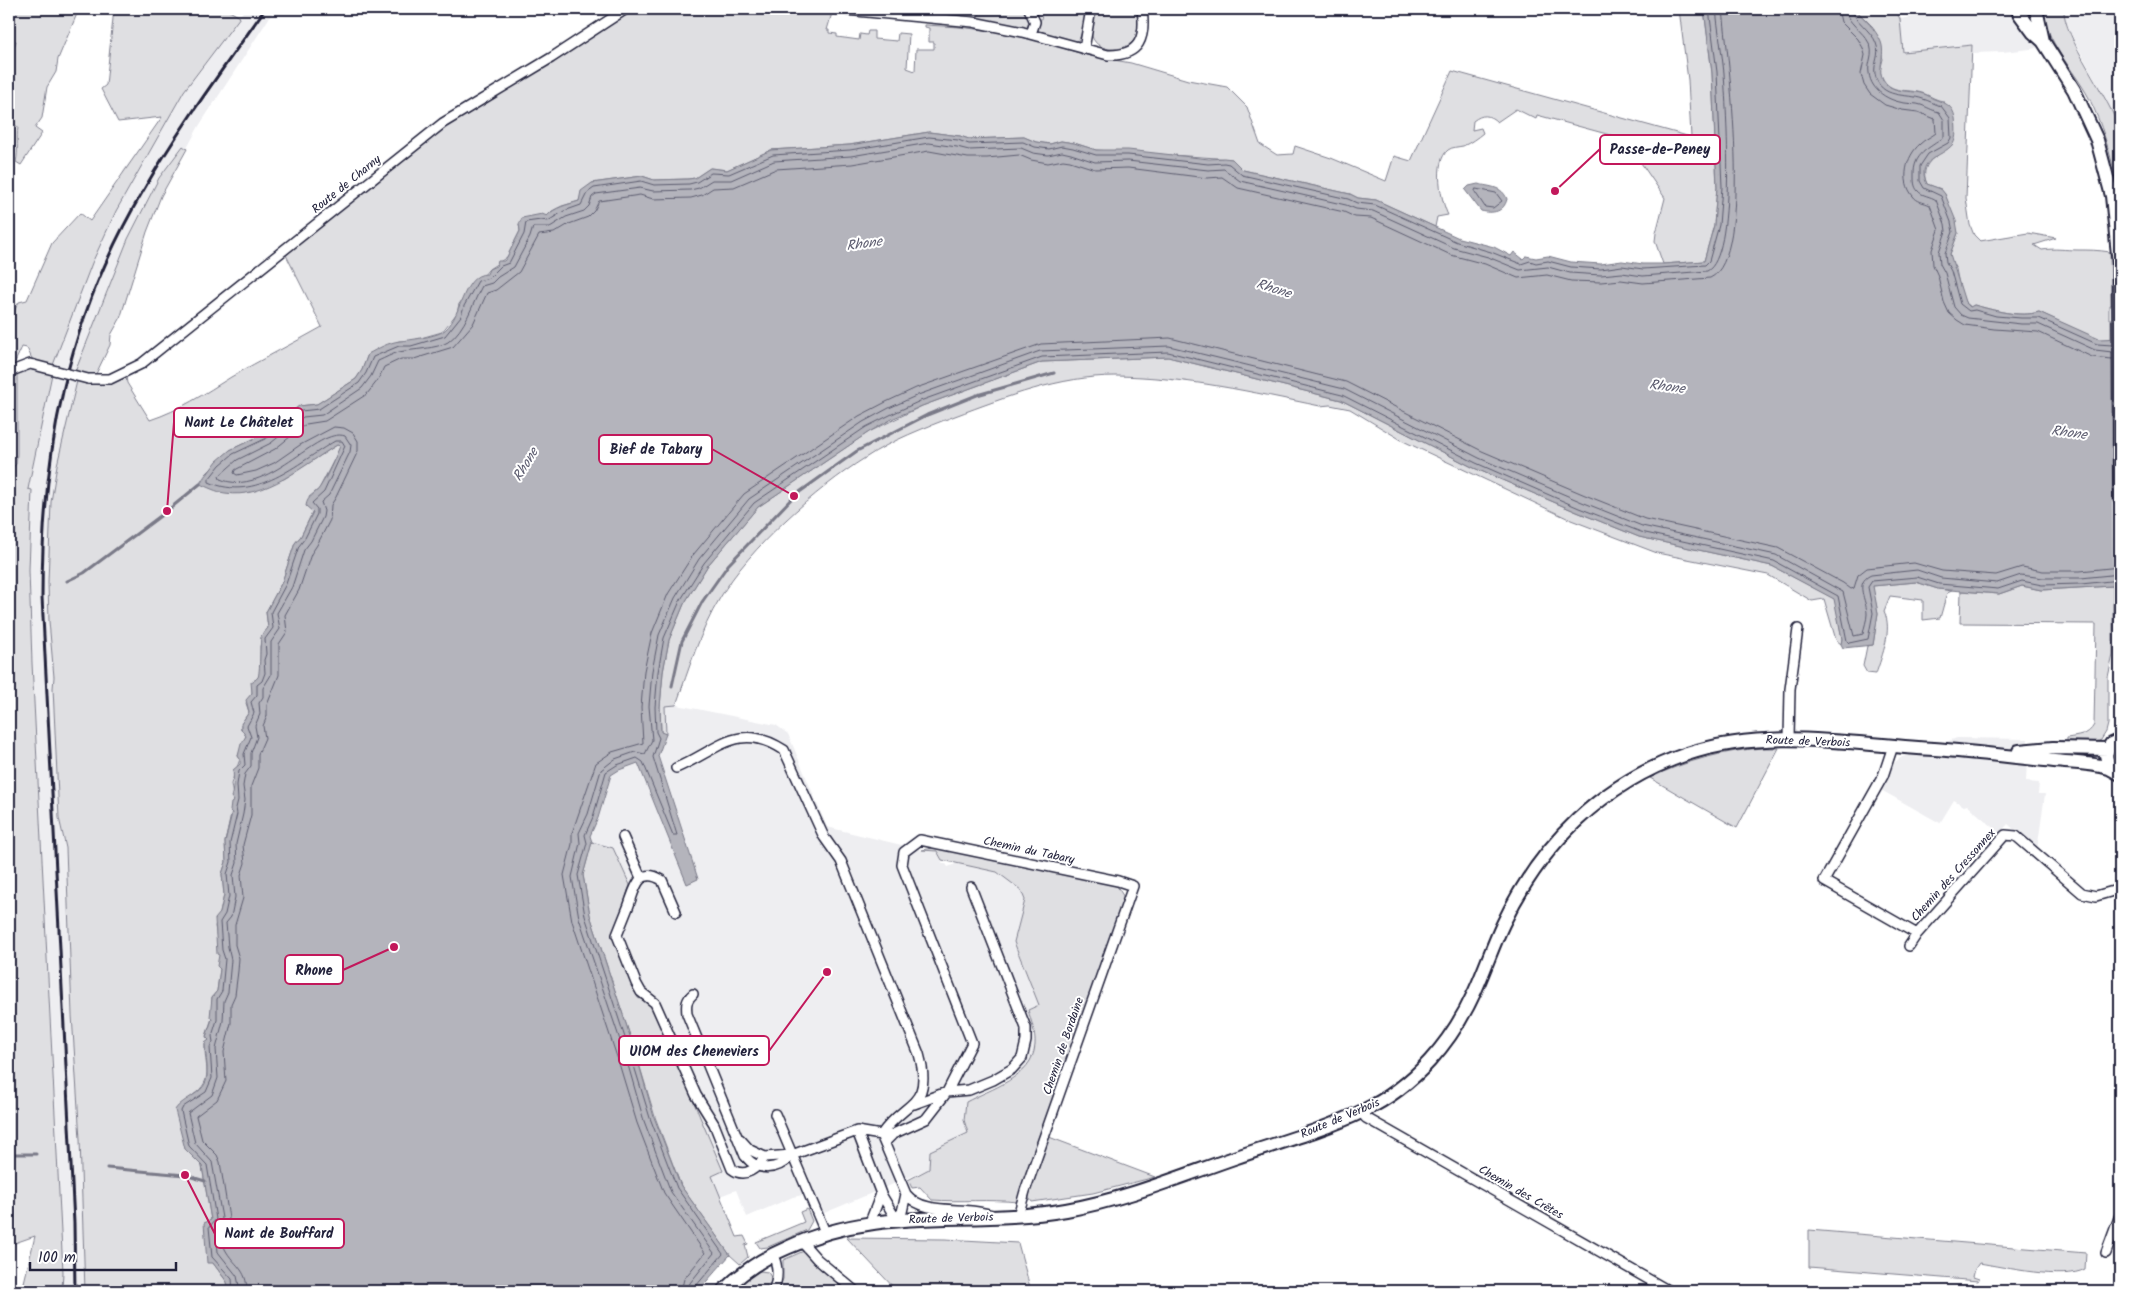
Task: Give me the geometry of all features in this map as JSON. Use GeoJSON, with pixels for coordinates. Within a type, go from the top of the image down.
{"type":"FeatureCollection","features":[{"type":"Feature","properties":{"kind":"street","name":"Route de Charny"},"geometry":{"type":"LineString","coordinates":[[9,372],[30,364],[88,379],[102,380],[110,379],[141,364],[443,124],[551,58],[626,9]]}},
{"type":"Feature","properties":{"kind":"street"},"geometry":{"type":"LineString","coordinates":[[835,9],[973,22],[1031,34],[1084,49],[1118,55],[1132,50],[1140,43],[1143,35],[1142,9]]}},
{"type":"Feature","properties":{"kind":"street"},"geometry":{"type":"LineString","coordinates":[[1029,9],[1035,22],[1031,34]]}},
{"type":"Feature","properties":{"kind":"street"},"geometry":{"type":"LineString","coordinates":[[1084,49],[1091,9]]}},
{"type":"Feature","properties":{"kind":"street"},"geometry":{"type":"LineString","coordinates":[[2016,11],[2030,14],[2036,9],[2042,41]]}},
{"type":"Feature","properties":{"kind":"street"},"geometry":{"type":"LineString","coordinates":[[2016,11],[2032,32],[2042,41],[2074,90],[2093,132],[2103,161],[2113,203],[2117,236],[2119,318],[2120,498]]}},
{"type":"Feature","properties":{"kind":"street"},"geometry":{"type":"LineString","coordinates":[[1789,738],[1790,689],[1798,629]]}},
{"type":"Feature","properties":{"kind":"street"},"geometry":{"type":"LineString","coordinates":[[676,768],[695,760],[712,748],[736,738],[747,736],[772,742],[784,750],[824,837],[841,861],[920,1054],[924,1071],[923,1086],[914,1104]]}},
{"type":"Feature","properties":{"kind":"street","name":"Route de Verbois"},"geometry":{"type":"LineString","coordinates":[[723,1291],[753,1266],[773,1254],[825,1232],[870,1222],[896,1219],[1018,1216],[1069,1210],[1113,1199],[1268,1146],[1362,1112],[1382,1101],[1417,1074],[1434,1058],[1448,1040],[1462,1018],[1502,925],[1518,894],[1543,856],[1575,820],[1620,785],[1639,774],[1684,755],[1733,743],[1789,738],[1994,753],[2055,761],[2091,763],[2115,771]]}},
{"type":"Feature","properties":{"kind":"street"},"geometry":{"type":"LineString","coordinates":[[2115,771],[2106,761],[2111,744],[2120,740]]}},
{"type":"Feature","properties":{"kind":"street"},"geometry":{"type":"LineString","coordinates":[[1893,746],[1883,776],[1824,881],[1917,934]]}},
{"type":"Feature","properties":{"kind":"street","name":"Route de Verbois"},"geometry":{"type":"LineString","coordinates":[[1994,753],[2053,748],[2108,749]]}},
{"type":"Feature","properties":{"kind":"street","name":"Chemin des Cressonnex"},"geometry":{"type":"LineString","coordinates":[[1909,946],[1917,934],[2005,835],[2016,836],[2082,894],[2096,896],[2120,889]]}},
{"type":"Feature","properties":{"kind":"street"},"geometry":{"type":"LineString","coordinates":[[623,837],[641,878]]}},
{"type":"Feature","properties":{"kind":"street","name":"Chemin du Tabary"},"geometry":{"type":"LineString","coordinates":[[947,1092],[972,1044],[902,865],[904,852],[920,840],[1118,881],[1133,886]]}},
{"type":"Feature","properties":{"kind":"street"},"geometry":{"type":"LineString","coordinates":[[676,912],[662,880],[652,876],[641,878],[634,887],[617,934],[636,983],[641,992],[656,1003],[696,1095],[714,1124],[732,1169],[742,1173],[758,1167],[774,1166],[786,1161],[792,1155]]}},
{"type":"Feature","properties":{"kind":"street"},"geometry":{"type":"LineString","coordinates":[[971,886],[1022,1014],[1026,1028],[1026,1041],[1022,1058],[1012,1069],[993,1080],[969,1090],[947,1092],[914,1104],[889,1123],[883,1139],[906,1194],[913,1202],[923,1207],[979,1210],[997,1216]]}},
{"type":"Feature","properties":{"kind":"street","name":"Chemin de Bordaine"},"geometry":{"type":"LineString","coordinates":[[1018,1216],[1025,1191],[1133,886]]}},
{"type":"Feature","properties":{"kind":"street"},"geometry":{"type":"LineString","coordinates":[[694,994],[688,999],[686,1005],[687,1014],[740,1139],[745,1156],[758,1167]]}},
{"type":"Feature","properties":{"kind":"street"},"geometry":{"type":"LineString","coordinates":[[740,1139],[750,1150],[765,1158],[792,1155],[857,1131],[883,1139],[926,1119],[947,1092]]}},
{"type":"Feature","properties":{"kind":"street","name":"Chemin des Crêtes"},"geometry":{"type":"LineString","coordinates":[[1362,1112],[1366,1118],[1669,1291]]}},
{"type":"Feature","properties":{"kind":"street"},"geometry":{"type":"LineString","coordinates":[[775,1114],[825,1232]]}},
{"type":"Feature","properties":{"kind":"street"},"geometry":{"type":"LineString","coordinates":[[857,1131],[882,1194],[896,1219],[902,1212],[906,1194]]}},
{"type":"Feature","properties":{"kind":"street"},"geometry":{"type":"LineString","coordinates":[[758,1167],[765,1158]]}},
{"type":"Feature","properties":{"kind":"street"},"geometry":{"type":"LineString","coordinates":[[870,1222],[882,1194]]}},
{"type":"Feature","properties":{"kind":"street"},"geometry":{"type":"LineString","coordinates":[[2106,1253],[2120,1215]]}},
{"type":"Feature","properties":{"kind":"street"},"geometry":{"type":"LineString","coordinates":[[801,1241],[817,1258],[855,1291]]}},
{"type":"Feature","properties":{"kind":"street"},"geometry":{"type":"LineString","coordinates":[[773,1254],[778,1275],[778,1282],[773,1291]]}},
{"type":"Feature","properties":{"kind":"shaded area"},"geometry":{"type":"Polygon","coordinates":[[[9,9],[79,9],[58,59],[56,72],[47,87],[42,118],[35,128],[42,133],[21,165],[16,162],[18,127],[9,122],[9,54],[12,54],[16,41],[11,40],[13,35],[9,34],[9,9]]]}},
{"type":"Feature","properties":{"kind":"shaded area"},"geometry":{"type":"Polygon","coordinates":[[[114,9],[226,9],[240,17],[184,91],[116,211],[92,263],[53,365],[33,361],[27,348],[22,347],[15,362],[9,367],[14,311],[19,302],[27,300],[52,243],[80,213],[90,221],[162,117],[118,122],[101,89],[106,85],[114,9]]]}},
{"type":"Feature","properties":{"kind":"shaded area"},"geometry":{"type":"Polygon","coordinates":[[[245,9],[275,9],[199,126],[161,196],[147,232],[120,319],[111,335],[110,345],[95,376],[43,363],[123,171],[245,9]]]}},
{"type":"Feature","properties":{"kind":"shaded area"},"geometry":{"type":"Polygon","coordinates":[[[634,9],[819,9],[832,13],[827,30],[829,30],[829,33],[837,34],[837,37],[859,40],[860,34],[867,35],[868,31],[874,31],[874,39],[897,41],[898,33],[909,34],[907,68],[915,71],[916,49],[934,49],[934,42],[929,42],[929,28],[925,27],[925,25],[1017,34],[1086,55],[1131,63],[1188,80],[1227,87],[1247,107],[1260,144],[1277,155],[1293,154],[1295,146],[1331,158],[1386,181],[1394,156],[1411,161],[1452,71],[1691,137],[1688,80],[1679,9],[1704,9],[1712,73],[1717,187],[1714,225],[1704,261],[1663,264],[1655,241],[1665,198],[1626,141],[1537,115],[1536,119],[1516,109],[1497,122],[1488,116],[1476,119],[1473,121],[1472,130],[1481,128],[1483,133],[1466,145],[1448,150],[1443,156],[1440,182],[1443,201],[1448,215],[1437,217],[1435,227],[1376,200],[1358,198],[1350,194],[1243,170],[1232,159],[1096,150],[1074,143],[1061,141],[1050,144],[1036,142],[1024,137],[969,139],[929,132],[849,145],[771,150],[727,170],[710,168],[695,178],[654,180],[642,176],[592,183],[582,194],[579,201],[562,206],[547,216],[519,224],[520,231],[507,257],[489,269],[459,304],[457,313],[442,332],[410,341],[399,341],[368,354],[362,370],[356,379],[317,404],[299,406],[264,434],[230,450],[206,474],[200,483],[284,479],[337,445],[341,446],[319,489],[309,497],[313,511],[301,536],[295,543],[282,582],[266,612],[268,628],[260,646],[260,672],[258,678],[253,681],[252,693],[246,703],[249,712],[241,724],[241,729],[246,736],[238,756],[240,759],[231,784],[234,801],[225,842],[226,862],[222,874],[224,895],[215,926],[220,959],[218,966],[220,969],[217,991],[212,997],[212,1018],[206,1036],[209,1040],[205,1044],[206,1078],[204,1084],[193,1095],[185,1149],[202,1166],[211,1220],[213,1263],[227,1282],[229,1291],[85,1291],[80,1139],[72,1015],[66,848],[59,818],[54,677],[48,582],[51,502],[57,465],[77,381],[102,385],[113,383],[126,377],[127,383],[150,420],[192,401],[322,327],[286,255],[456,118],[567,53],[634,9]]]}},
{"type":"Feature","properties":{"kind":"shaded area"},"geometry":{"type":"Polygon","coordinates":[[[981,9],[990,13],[992,9],[1005,12],[1006,9],[1025,9],[1028,20],[1026,30],[978,18],[981,9]]]}},
{"type":"Feature","properties":{"kind":"shaded area"},"geometry":{"type":"Polygon","coordinates":[[[1038,9],[1087,9],[1078,41],[1067,40],[1037,30],[1036,28],[1040,23],[1042,14],[1038,9]]]}},
{"type":"Feature","properties":{"kind":"shaded area"},"geometry":{"type":"Polygon","coordinates":[[[1096,9],[1137,9],[1137,30],[1133,42],[1127,46],[1114,49],[1100,46],[1095,42],[1092,30],[1096,9]]]}},
{"type":"Feature","properties":{"kind":"shaded area"},"geometry":{"type":"Polygon","coordinates":[[[1855,9],[1895,9],[1900,19],[1903,52],[1972,45],[1966,198],[1970,225],[1974,235],[1980,241],[2028,233],[2056,238],[2034,245],[2042,250],[2110,252],[2111,305],[2109,305],[2109,319],[2111,319],[2111,340],[2099,340],[2039,312],[2031,314],[2007,313],[1974,305],[1971,307],[1965,302],[1961,295],[1956,269],[1951,261],[1950,254],[1958,233],[1945,194],[1940,189],[1927,184],[1925,177],[1925,171],[1930,161],[1951,146],[1943,101],[1918,92],[1898,90],[1887,85],[1880,71],[1883,59],[1873,27],[1855,9]]]}},
{"type":"Feature","properties":{"kind":"shaded area"},"geometry":{"type":"Polygon","coordinates":[[[1956,9],[2044,9],[2046,26],[2054,43],[2031,49],[2002,52],[1972,53],[1972,45],[1903,52],[1900,19],[1956,9]]]}},
{"type":"Feature","properties":{"kind":"shaded area"},"geometry":{"type":"Polygon","coordinates":[[[2044,9],[2064,9],[2065,20],[2078,51],[2115,118],[2122,143],[2120,181],[2116,178],[2105,137],[2094,108],[2054,43],[2045,20],[2044,9]]]}},
{"type":"Feature","properties":{"kind":"shaded area"},"geometry":{"type":"Polygon","coordinates":[[[2064,9],[2120,9],[2120,133],[2104,96],[2072,36],[2064,16],[2064,9]]]}},
{"type":"Feature","properties":{"kind":"shaded area"},"geometry":{"type":"Polygon","coordinates":[[[183,146],[187,149],[161,196],[147,232],[120,319],[111,335],[110,345],[95,376],[75,372],[128,239],[159,178],[183,146]]]}},
{"type":"Feature","properties":{"kind":"shaded area"},"geometry":{"type":"Polygon","coordinates":[[[1168,357],[1341,400],[1474,468],[1639,537],[1772,566],[1835,599],[1842,639],[1841,644],[1836,640],[1824,599],[1812,601],[1768,575],[1657,553],[1571,520],[1403,441],[1350,409],[1330,405],[1320,406],[1193,382],[1142,377],[1095,377],[1034,389],[932,425],[897,440],[846,471],[805,503],[748,560],[732,579],[720,598],[695,650],[676,705],[665,706],[666,734],[661,733],[660,707],[663,672],[669,640],[684,604],[708,565],[758,507],[869,432],[922,406],[1042,362],[1168,357]]]}},
{"type":"Feature","properties":{"kind":"shaded area"},"geometry":{"type":"Polygon","coordinates":[[[32,369],[52,374],[28,489],[32,490],[29,570],[32,663],[63,1272],[62,1291],[22,1291],[35,1236],[9,1245],[9,472],[16,464],[17,454],[17,373],[32,369]]]}},
{"type":"Feature","properties":{"kind":"shaded area"},"geometry":{"type":"Polygon","coordinates":[[[52,374],[77,381],[57,465],[51,502],[48,582],[54,677],[59,818],[66,848],[72,1015],[80,1139],[85,1291],[62,1291],[63,1272],[32,663],[29,570],[32,491],[28,490],[52,374]]]}},
{"type":"Feature","properties":{"kind":"shaded area"},"geometry":{"type":"Polygon","coordinates":[[[1916,582],[1952,591],[1947,593],[1940,618],[1923,620],[1923,600],[1890,596],[1884,611],[1887,634],[1884,651],[1876,674],[1867,673],[1863,666],[1867,646],[1873,645],[1878,613],[1872,586],[1916,582]]]}},
{"type":"Feature","properties":{"kind":"shaded area"},"geometry":{"type":"Polygon","coordinates":[[[2022,586],[2041,590],[2113,586],[2113,655],[2108,677],[2108,724],[2101,740],[2095,743],[2067,743],[2067,738],[2086,733],[2094,725],[2096,624],[1960,623],[1961,591],[1999,594],[2022,586]]]}},
{"type":"Feature","properties":{"kind":"shaded area"},"geometry":{"type":"Polygon","coordinates":[[[665,705],[677,705],[776,725],[788,734],[827,827],[922,850],[937,851],[943,864],[946,864],[948,867],[958,863],[997,872],[1021,890],[1025,900],[1014,942],[1039,1005],[1028,1010],[1035,1035],[1032,1058],[1021,1073],[966,1102],[964,1120],[968,1133],[930,1151],[929,1169],[822,1214],[818,1205],[808,1208],[803,1195],[793,1197],[747,1217],[736,1190],[720,1196],[712,1176],[722,1171],[652,1004],[638,998],[613,935],[630,884],[613,848],[592,842],[590,836],[598,818],[611,775],[638,763],[697,879],[658,756],[666,734],[665,705]]]}},
{"type":"Feature","properties":{"kind":"shaded area"},"geometry":{"type":"Polygon","coordinates":[[[1957,738],[2028,739],[2026,782],[2039,783],[2038,794],[2045,794],[2037,850],[2008,824],[2000,833],[1967,805],[1964,806],[1954,800],[1940,823],[1881,790],[1895,762],[1902,757],[1957,738]]]}},
{"type":"Feature","properties":{"kind":"shaded area"},"geometry":{"type":"Polygon","coordinates":[[[1762,748],[1779,748],[1737,828],[1650,778],[1705,758],[1762,748]]]}},
{"type":"Feature","properties":{"kind":"shaded area"},"geometry":{"type":"Polygon","coordinates":[[[592,842],[613,848],[630,885],[613,935],[638,998],[652,1004],[723,1171],[712,1176],[737,1237],[744,1236],[748,1244],[745,1245],[748,1257],[740,1264],[730,1255],[681,1186],[655,1117],[590,915],[583,875],[592,842]]]}},
{"type":"Feature","properties":{"kind":"shaded area"},"geometry":{"type":"Polygon","coordinates":[[[938,847],[1117,886],[1125,899],[1018,1202],[932,1200],[920,1187],[912,1188],[908,1180],[929,1169],[930,1151],[968,1133],[964,1120],[966,1102],[1009,1081],[1027,1066],[1035,1045],[1033,1027],[1028,1010],[1039,1005],[1014,942],[1025,900],[1021,890],[997,872],[942,860],[937,851],[922,850],[938,847]]]}},
{"type":"Feature","properties":{"kind":"shaded area"},"geometry":{"type":"Polygon","coordinates":[[[1049,1137],[1155,1177],[1093,1193],[1032,1202],[1029,1198],[1029,1191],[1049,1137]]]}},
{"type":"Feature","properties":{"kind":"shaded area"},"geometry":{"type":"Polygon","coordinates":[[[807,1209],[812,1221],[807,1230],[768,1247],[760,1248],[756,1242],[804,1222],[800,1212],[807,1209]]]}},
{"type":"Feature","properties":{"kind":"shaded area"},"geometry":{"type":"Polygon","coordinates":[[[1809,1230],[2086,1253],[2085,1269],[2063,1274],[2018,1270],[1979,1263],[1973,1277],[1979,1279],[1978,1281],[1809,1267],[1809,1230]]]}},
{"type":"Feature","properties":{"kind":"shaded area"},"geometry":{"type":"Polygon","coordinates":[[[847,1238],[945,1239],[1018,1243],[1031,1291],[897,1291],[847,1238]]]}},
{"type":"Feature","properties":{"kind":"shaded area"},"geometry":{"type":"Polygon","coordinates":[[[804,1251],[845,1291],[778,1291],[783,1279],[783,1260],[804,1251]]]}},
{"type":"Feature","properties":{"kind":"shaded area"},"geometry":{"type":"Polygon","coordinates":[[[760,1271],[768,1272],[772,1279],[767,1291],[734,1291],[749,1277],[760,1271]]]}},
{"type":"Feature","properties":{"kind":"water"},"geometry":{"type":"Polygon","coordinates":[[[1704,9],[1855,9],[1879,37],[1882,48],[1881,72],[1885,83],[1894,89],[1927,95],[1948,105],[1954,114],[1956,135],[1953,144],[1927,164],[1924,169],[1924,175],[1927,184],[1941,189],[1945,194],[1956,221],[1958,233],[1950,254],[1965,302],[1970,307],[1974,305],[2006,313],[2031,314],[2039,312],[2099,339],[2120,338],[2113,586],[2041,590],[2022,586],[1999,594],[1938,589],[1916,582],[1873,586],[1878,613],[1873,645],[1843,648],[1834,599],[1772,566],[1639,537],[1474,468],[1341,400],[1168,357],[1042,362],[922,406],[894,418],[869,432],[758,507],[708,565],[684,604],[669,640],[663,672],[660,707],[661,732],[666,734],[658,756],[698,879],[687,884],[638,763],[611,775],[598,818],[590,836],[592,842],[583,875],[590,915],[636,1054],[654,1117],[681,1186],[730,1255],[698,1291],[229,1291],[227,1282],[213,1263],[207,1263],[204,1223],[211,1220],[202,1166],[185,1149],[175,1110],[199,1091],[206,1082],[205,1043],[209,1040],[206,1037],[212,1019],[210,1017],[212,997],[217,991],[220,969],[217,966],[219,955],[217,954],[215,919],[220,913],[224,895],[222,874],[226,862],[225,842],[232,813],[230,811],[231,803],[234,801],[231,797],[233,770],[240,764],[238,756],[241,744],[246,736],[241,729],[241,724],[249,712],[246,700],[252,693],[251,682],[259,675],[261,636],[268,628],[266,612],[282,582],[295,543],[301,536],[313,512],[306,506],[307,503],[323,482],[340,446],[337,445],[270,486],[240,494],[222,492],[200,484],[217,461],[230,450],[264,434],[299,406],[317,404],[356,379],[362,370],[368,354],[392,343],[427,337],[442,332],[454,318],[472,282],[478,276],[487,274],[489,269],[496,266],[498,261],[504,261],[507,257],[520,231],[519,224],[522,218],[542,214],[547,216],[557,208],[579,201],[581,191],[592,183],[642,176],[654,180],[695,178],[710,168],[727,170],[771,150],[850,145],[929,132],[969,139],[1024,137],[1036,142],[1050,144],[1061,141],[1074,143],[1096,150],[1128,150],[1209,159],[1224,158],[1232,159],[1243,170],[1350,194],[1358,198],[1376,200],[1459,238],[1494,247],[1511,256],[1514,252],[1523,259],[1526,256],[1536,258],[1548,256],[1571,262],[1601,264],[1622,261],[1663,264],[1704,261],[1714,225],[1717,187],[1712,73],[1704,9]]]}},
{"type":"Feature","properties":{"kind":"water"},"geometry":{"type":"Polygon","coordinates":[[[1478,184],[1499,189],[1505,195],[1506,203],[1501,209],[1494,212],[1481,211],[1465,190],[1469,186],[1478,184]]]}},
{"type":"Feature","properties":{"kind":"pier"},"geometry":{"type":"Polygon","coordinates":[[[2120,336],[2120,587],[2113,589],[2111,338],[2120,336]]]}},
{"type":"Feature","properties":{"kind":"waterway"},"geometry":{"type":"LineString","coordinates":[[672,686],[682,641],[702,602],[728,565],[794,496],[857,451],[927,415],[977,395],[1054,373]]}},
{"type":"Feature","properties":{"kind":"waterway"},"geometry":{"type":"LineString","coordinates":[[67,581],[84,573],[200,484]]}},
{"type":"Feature","properties":{"kind":"waterway"},"geometry":{"type":"LineString","coordinates":[[9,1154],[36,1154]]}},
{"type":"Feature","properties":{"kind":"waterway"},"geometry":{"type":"LineString","coordinates":[[107,1168],[185,1175],[205,1181]]}},
{"type":"Feature","properties":{"kind":"railway"},"geometry":{"type":"LineString","coordinates":[[75,1291],[74,1223],[42,597],[43,542],[47,489],[54,438],[64,387],[78,337],[95,288],[117,239],[171,144],[265,9]]}},
{"type":"Feature","properties":{"kind":"place","name":"Passe-de-Peney"},"geometry":{"type":"Point","coordinates":[1555,191]}},
{"type":"Feature","properties":{"kind":"place","name":"Bief de Tabary"},"geometry":{"type":"Point","coordinates":[794,496]}},
{"type":"Feature","properties":{"kind":"place","name":"Nant Le Châtelet"},"geometry":{"type":"Point","coordinates":[167,511]}},
{"type":"Feature","properties":{"kind":"place","name":"Rhone"},"geometry":{"type":"Point","coordinates":[394,947]}},
{"type":"Feature","properties":{"kind":"place","name":"UIOM des Cheneviers"},"geometry":{"type":"Point","coordinates":[827,972]}},
{"type":"Feature","properties":{"kind":"place","name":"Nant de Bouffard"},"geometry":{"type":"Point","coordinates":[185,1175]}}]}
